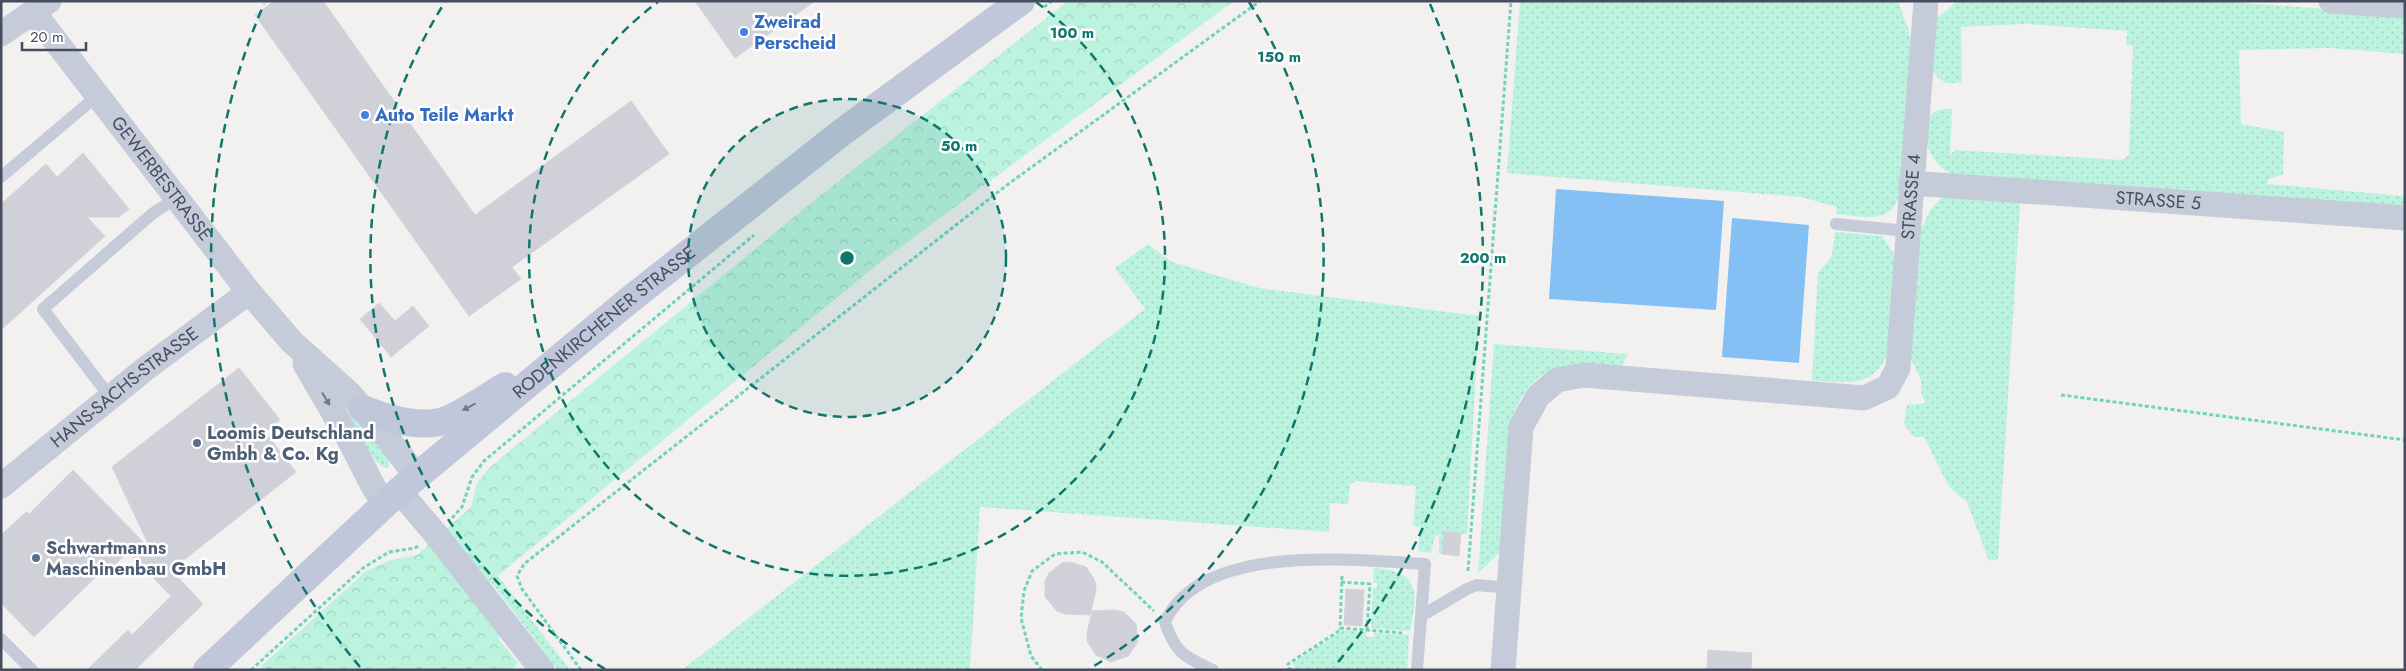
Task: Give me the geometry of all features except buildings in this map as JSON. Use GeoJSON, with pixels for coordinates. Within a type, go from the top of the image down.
{"type":"FeatureCollection","features":[{"type":"Feature","properties":{"kind":"main road","name":"RODENKIRCHENER STRASSE"},"geometry":{"type":"LineString","coordinates":[[207,670],[401,491],[627,302],[840,133],[1029,7]]}},
{"type":"Feature","properties":{"kind":"main road"},"geometry":{"type":"LineString","coordinates":[[363,409],[381,416],[410,423],[441,422],[522,376],[558,360]]}},
{"type":"Feature","properties":{"kind":"street","name":"STRASSE 4"},"geometry":{"type":"LineString","coordinates":[[1509,588],[1521,427],[1538,396],[1557,380],[1584,375],[1864,398],[1888,387],[1898,368],[1926,1]]}},
{"type":"Feature","properties":{"kind":"street"},"geometry":{"type":"LineString","coordinates":[[2331,1],[2405,6]]}},
{"type":"Feature","properties":{"kind":"street"},"geometry":{"type":"LineString","coordinates":[[1,34],[42,7]]}},
{"type":"Feature","properties":{"kind":"street","name":"GEWERBESTRASSE"},"geometry":{"type":"LineString","coordinates":[[42,7],[98,95],[249,292],[292,342],[349,393],[386,436],[401,491],[374,488],[346,435],[292,342]]}},
{"type":"Feature","properties":{"kind":"street","name":"STRASSE 5"},"geometry":{"type":"LineString","coordinates":[[1911,183],[2405,218]]}},
{"type":"Feature","properties":{"kind":"street","name":"HANS-SACHS-STRASSE"},"geometry":{"type":"LineString","coordinates":[[1,486],[145,369],[249,292]]}},
{"type":"Feature","properties":{"kind":"street"},"geometry":{"type":"LineString","coordinates":[[401,491],[542,670]]}},
{"type":"Feature","properties":{"kind":"street"},"geometry":{"type":"LineString","coordinates":[[1503,670],[1509,588]]}},
{"type":"Feature","properties":{"kind":"lane"},"geometry":{"type":"LineString","coordinates":[[1,177],[98,95]]}},
{"type":"Feature","properties":{"kind":"lane"},"geometry":{"type":"LineString","coordinates":[[110,397],[43,309],[152,214],[176,198]]}},
{"type":"Feature","properties":{"kind":"lane"},"geometry":{"type":"LineString","coordinates":[[1836,224],[1908,231]]}},
{"type":"Feature","properties":{"kind":"lane"},"geometry":{"type":"LineString","coordinates":[[1213,670],[1180,652],[1170,636],[1166,622],[1172,608],[1189,591],[1219,575],[1276,560],[1343,560],[1425,564],[1417,670]]}},
{"type":"Feature","properties":{"kind":"lane"},"geometry":{"type":"LineString","coordinates":[[1421,616],[1477,585],[1509,588]]}},
{"type":"Feature","properties":{"kind":"lane"},"geometry":{"type":"LineString","coordinates":[[1,639],[32,670]]}},
{"type":"Feature","properties":{"kind":"path"},"geometry":{"type":"LineString","coordinates":[[1029,7],[1052,1]]}},
{"type":"Feature","properties":{"kind":"path"},"geometry":{"type":"LineString","coordinates":[[581,670],[522,589],[517,576],[524,564],[1007,185],[1260,1]]}},
{"type":"Feature","properties":{"kind":"path"},"geometry":{"type":"LineString","coordinates":[[1467,589],[1511,1]]}},
{"type":"Feature","properties":{"kind":"path"},"geometry":{"type":"LineString","coordinates":[[251,670],[363,568],[389,552],[415,548],[434,532],[462,506],[472,477],[484,461],[758,232]]}},
{"type":"Feature","properties":{"kind":"path"},"geometry":{"type":"LineString","coordinates":[[2061,395],[2405,440]]}},
{"type":"Feature","properties":{"kind":"path"},"geometry":{"type":"LineString","coordinates":[[1042,670],[1031,656],[1021,618],[1024,591],[1032,572],[1055,554],[1082,552],[1102,562],[1166,622]]}},
{"type":"Feature","properties":{"kind":"path"},"geometry":{"type":"LineString","coordinates":[[1342,628],[1340,628],[1343,560]]}},
{"type":"Feature","properties":{"kind":"path"},"geometry":{"type":"LineString","coordinates":[[1341,582],[1370,584],[1367,630]]}},
{"type":"Feature","properties":{"kind":"path"},"geometry":{"type":"LineString","coordinates":[[1287,670],[1290,668],[1288,664],[1342,628],[1420,634]]}},
{"type":"Feature","properties":{"kind":"green space"},"geometry":{"type":"Polygon","coordinates":[[[1068,1],[1234,1],[883,260],[474,595],[501,633],[498,638],[518,663],[511,670],[257,670],[366,571],[390,560],[417,555],[471,507],[477,483],[489,468],[816,199],[1068,1]]]}},
{"type":"Feature","properties":{"kind":"green space"},"geometry":{"type":"Polygon","coordinates":[[[1520,1],[1898,1],[1909,31],[1911,47],[1900,195],[1895,205],[1882,215],[1865,217],[1836,214],[1837,207],[1801,197],[1507,173],[1520,1]]]}},
{"type":"Feature","properties":{"kind":"green space"},"geometry":{"type":"Polygon","coordinates":[[[1958,1],[2218,1],[2405,15],[2405,54],[2329,48],[2239,50],[2241,124],[2284,132],[2283,175],[2268,179],[2267,184],[2405,196],[2405,209],[1957,177],[1937,163],[1925,137],[1925,128],[1928,120],[1933,114],[1941,110],[1952,109],[1950,155],[1955,150],[2122,160],[2129,155],[2133,46],[2126,45],[2127,31],[2025,24],[1961,27],[1962,83],[1946,83],[1938,78],[1931,69],[1933,21],[1958,1]]]}},
{"type":"Feature","properties":{"kind":"green space"},"geometry":{"type":"Polygon","coordinates":[[[1943,196],[2020,203],[1998,559],[1989,561],[1967,502],[1949,487],[1924,437],[1914,437],[1904,424],[1907,405],[1925,403],[1921,392],[1921,380],[1910,357],[1919,233],[1931,209],[1943,196]]]}},
{"type":"Feature","properties":{"kind":"green space"},"geometry":{"type":"Polygon","coordinates":[[[1835,232],[1882,236],[1895,256],[1890,347],[1884,361],[1869,377],[1849,382],[1812,380],[1818,273],[1832,256],[1835,232]]]}},
{"type":"Feature","properties":{"kind":"green space"},"geometry":{"type":"Polygon","coordinates":[[[1148,244],[1172,262],[1259,288],[1479,316],[1467,534],[1444,532],[1442,554],[1439,554],[1439,535],[1435,536],[1431,553],[1418,551],[1420,527],[1413,526],[1416,486],[1356,481],[1350,484],[1348,504],[1330,503],[1329,532],[980,507],[970,670],[682,670],[1145,309],[1115,268],[1148,244]]]}},
{"type":"Feature","properties":{"kind":"green space"},"geometry":{"type":"Polygon","coordinates":[[[1494,344],[1628,354],[1622,365],[1616,368],[1571,369],[1549,372],[1530,385],[1525,392],[1512,420],[1502,550],[1478,574],[1494,344]]]}},
{"type":"Feature","properties":{"kind":"green space"},"geometry":{"type":"Polygon","coordinates":[[[346,409],[349,409],[389,460],[389,466],[386,468],[375,460],[358,434],[346,409]]]}},
{"type":"Feature","properties":{"kind":"green space"},"geometry":{"type":"Polygon","coordinates":[[[1374,568],[1401,574],[1413,586],[1415,595],[1410,631],[1371,628],[1373,588],[1377,588],[1377,583],[1373,582],[1374,568]]]}},
{"type":"Feature","properties":{"kind":"green space"},"geometry":{"type":"Polygon","coordinates":[[[498,576],[570,670],[558,670],[491,582],[498,576]]]}},
{"type":"Feature","properties":{"kind":"green space"},"geometry":{"type":"Polygon","coordinates":[[[1343,630],[1366,632],[1367,637],[1374,637],[1374,633],[1409,635],[1407,670],[1290,670],[1295,667],[1293,663],[1343,630]]]}},
{"type":"Feature","properties":{"kind":"water"},"geometry":{"type":"Polygon","coordinates":[[[1556,189],[1724,201],[1716,310],[1549,299],[1556,189]]]}},
{"type":"Feature","properties":{"kind":"water"},"geometry":{"type":"Polygon","coordinates":[[[1732,218],[1809,225],[1799,363],[1722,357],[1732,218]]]}},
{"type":"Feature","properties":{"kind":"place","name":"Zweirad Perscheid"},"geometry":{"type":"Point","coordinates":[744,32]}},
{"type":"Feature","properties":{"kind":"place","name":"Auto Teile Markt"},"geometry":{"type":"Point","coordinates":[365,115]}},
{"type":"Feature","properties":{"kind":"place","name":"Loomis Deutschland Gmbh & Co. Kg"},"geometry":{"type":"Point","coordinates":[197,443]}},
{"type":"Feature","properties":{"kind":"place","name":"Schwartmanns Maschinenbau GmbH"},"geometry":{"type":"Point","coordinates":[36,558]}}]}
